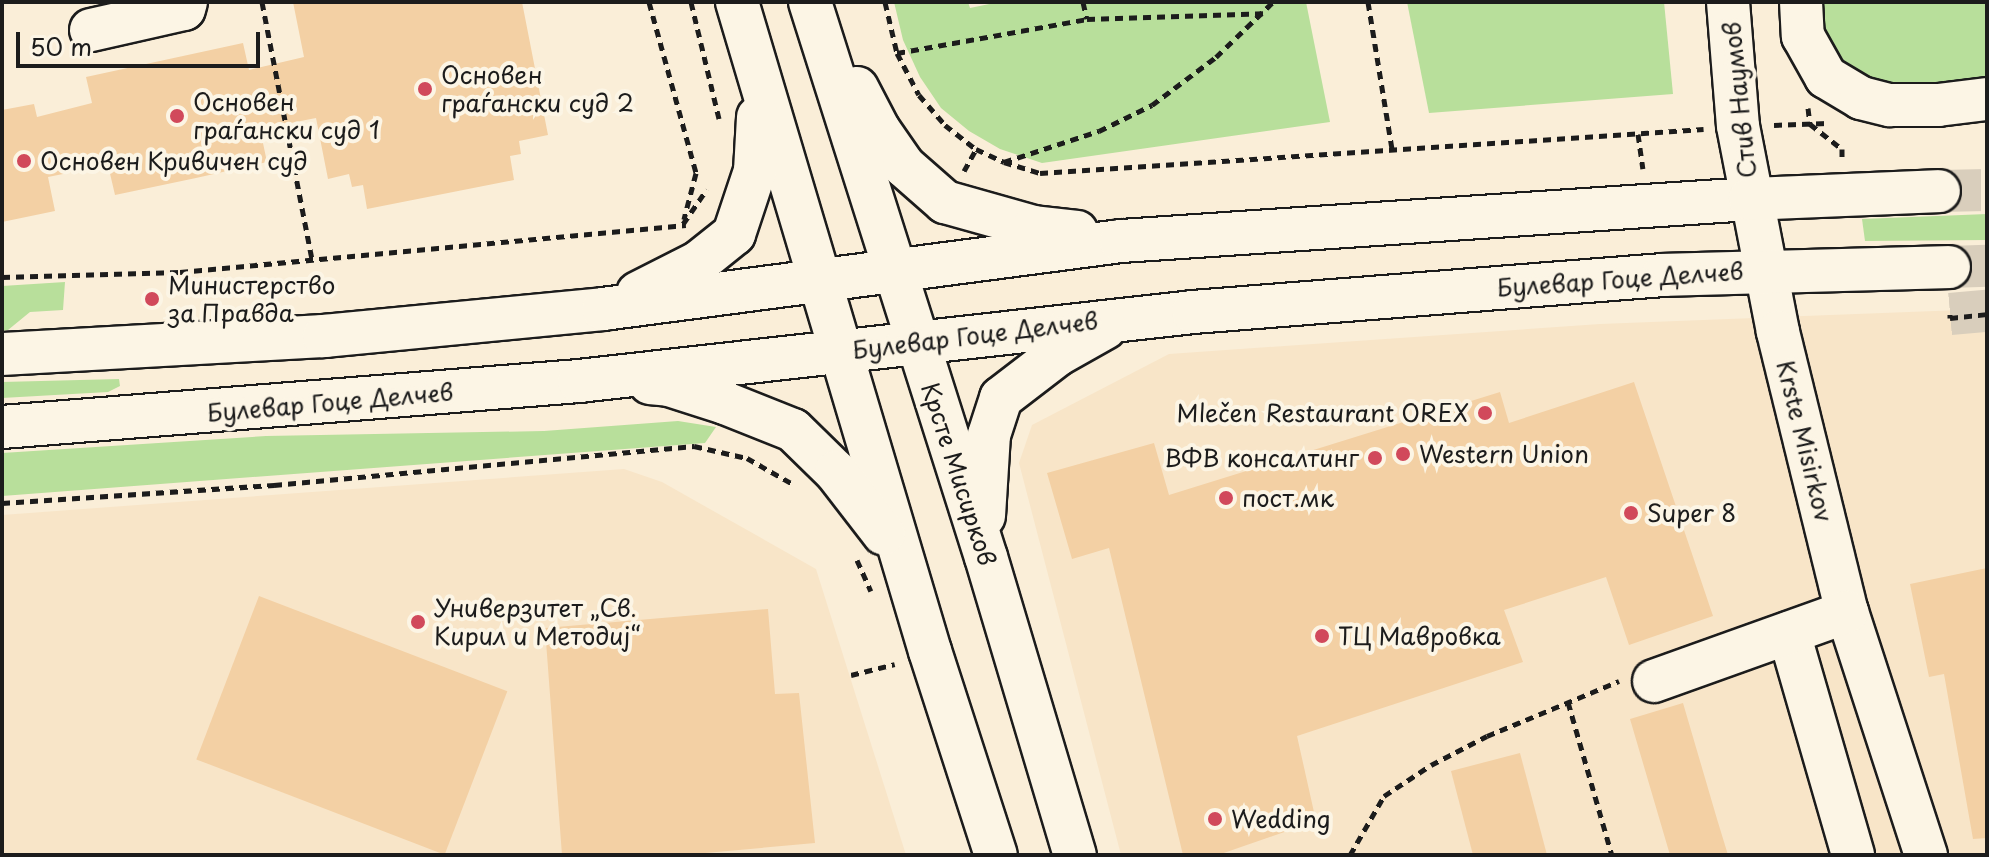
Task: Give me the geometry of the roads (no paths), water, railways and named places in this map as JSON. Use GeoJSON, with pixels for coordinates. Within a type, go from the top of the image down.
{"type":"FeatureCollection","features":[{"type":"Feature","properties":{"kind":"street"},"geometry":{"type":"LineString","coordinates":[[91,30],[184,9],[186,2]]}},
{"type":"Feature","properties":{"kind":"street"},"geometry":{"type":"LineString","coordinates":[[737,2],[839,351],[889,584],[996,855]]}},
{"type":"Feature","properties":{"kind":"street","name":"Стив Наумов"},"geometry":{"type":"LineString","coordinates":[[1728,2],[1738,126],[1765,270]]}},
{"type":"Feature","properties":{"kind":"street"},"geometry":{"type":"LineString","coordinates":[[1801,2],[1803,36],[1826,77],[1861,98],[1890,105],[1938,105],[1987,99]]}},
{"type":"Feature","properties":{"kind":"street"},"geometry":{"type":"LineString","coordinates":[[811,6],[879,130],[904,166],[945,202],[1034,227],[1121,241]]}},
{"type":"Feature","properties":{"kind":"street","name":"Крсте Мисирков"},"geometry":{"type":"LineString","coordinates":[[811,6],[986,557],[1075,855]]}},
{"type":"Feature","properties":{"kind":"street"},"geometry":{"type":"LineString","coordinates":[[603,309],[699,262],[734,234],[755,171],[757,76]]}},
{"type":"Feature","properties":{"kind":"street"},"geometry":{"type":"LineString","coordinates":[[2,354],[324,336],[603,309],[1121,241],[1750,199],[1939,191]]}},
{"type":"Feature","properties":{"kind":"street","name":"Булевар Гоце Делчев"},"geometry":{"type":"LineString","coordinates":[[2,427],[173,416],[597,379],[1139,316],[1765,270],[1949,267]]}},
{"type":"Feature","properties":{"kind":"street","name":"Krste Misirkov"},"geometry":{"type":"LineString","coordinates":[[1765,270],[1847,612],[1926,855]]}},
{"type":"Feature","properties":{"kind":"street"},"geometry":{"type":"LineString","coordinates":[[986,557],[984,471],[989,435],[1001,398],[1057,355],[1097,331],[1139,316]]}},
{"type":"Feature","properties":{"kind":"street"},"geometry":{"type":"LineString","coordinates":[[597,379],[669,385],[793,430],[836,472],[879,525],[889,584]]}},
{"type":"Feature","properties":{"kind":"street"},"geometry":{"type":"LineString","coordinates":[[1642,679],[1847,612]]}},
{"type":"Feature","properties":{"kind":"street"},"geometry":{"type":"LineString","coordinates":[[1789,633],[1853,855]]}},
{"type":"Feature","properties":{"kind":"tunnel"},"geometry":{"type":"LineString","coordinates":[[1939,191],[1987,190]]}},
{"type":"Feature","properties":{"kind":"tunnel"},"geometry":{"type":"LineString","coordinates":[[1949,267],[1987,266]]}},
{"type":"Feature","properties":{"kind":"tunnel"},"geometry":{"type":"LineString","coordinates":[[1950,314],[1987,311]]}},
{"type":"Feature","properties":{"kind":"place","name":"Основен граѓански суд 2"},"geometry":{"type":"Point","coordinates":[425,89]}},
{"type":"Feature","properties":{"kind":"place","name":"Основен граѓански суд 1"},"geometry":{"type":"Point","coordinates":[177,116]}},
{"type":"Feature","properties":{"kind":"place","name":"Основен Кривичен суд"},"geometry":{"type":"Point","coordinates":[24,161]}},
{"type":"Feature","properties":{"kind":"place","name":"Министерство за Правда"},"geometry":{"type":"Point","coordinates":[152,299]}},
{"type":"Feature","properties":{"kind":"place","name":"Mlečen Restaurant OREX"},"geometry":{"type":"Point","coordinates":[1485,413]}},
{"type":"Feature","properties":{"kind":"place","name":"Western Union"},"geometry":{"type":"Point","coordinates":[1403,454]}},
{"type":"Feature","properties":{"kind":"place","name":"ВФВ консалтинг"},"geometry":{"type":"Point","coordinates":[1375,458]}},
{"type":"Feature","properties":{"kind":"place","name":"пост.мк"},"geometry":{"type":"Point","coordinates":[1226,498]}},
{"type":"Feature","properties":{"kind":"place","name":"Super 8"},"geometry":{"type":"Point","coordinates":[1631,513]}},
{"type":"Feature","properties":{"kind":"place","name":"Универзитет „Св. Кирил и Методиј“"},"geometry":{"type":"Point","coordinates":[418,622]}},
{"type":"Feature","properties":{"kind":"place","name":"ТЦ Мавровка"},"geometry":{"type":"Point","coordinates":[1322,636]}},
{"type":"Feature","properties":{"kind":"place","name":"Wedding"},"geometry":{"type":"Point","coordinates":[1215,819]}}]}
